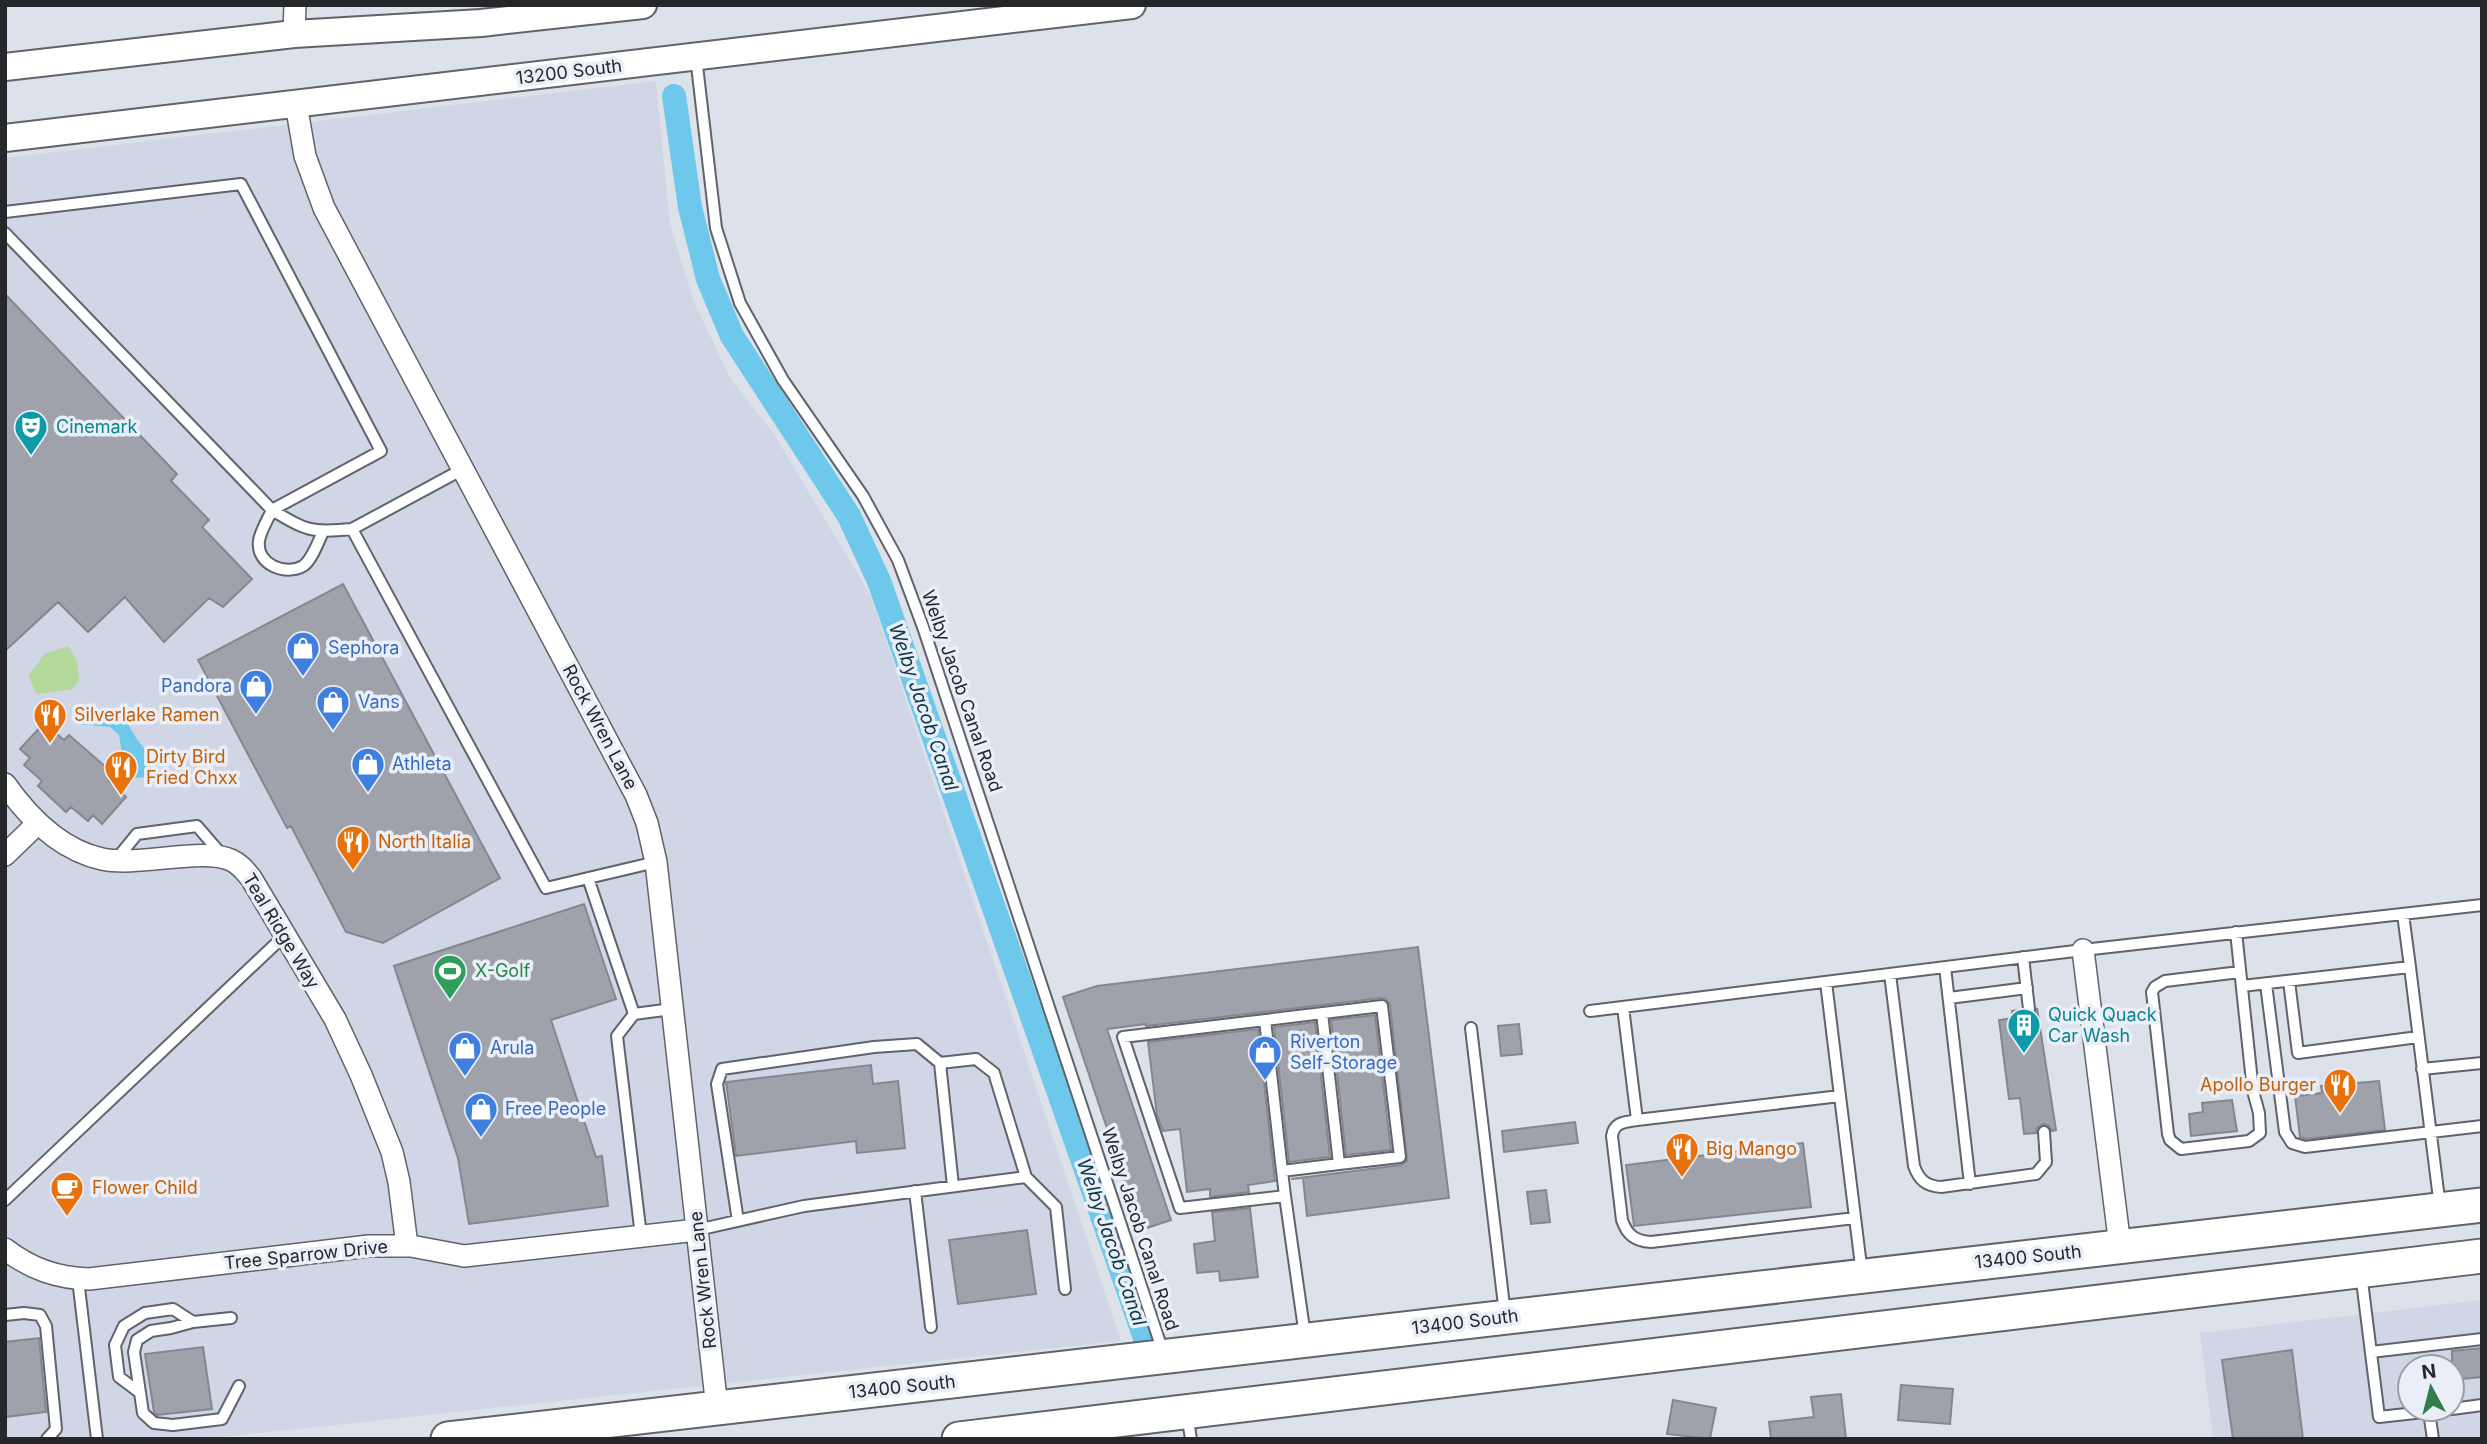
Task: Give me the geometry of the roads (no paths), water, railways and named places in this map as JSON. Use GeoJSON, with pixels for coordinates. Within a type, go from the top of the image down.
{"type":"FeatureCollection","features":[{"type":"Feature","properties":{"kind":"main road","name":"13400 South"},"geometry":{"type":"LineString","coordinates":[[448,1439],[2482,1205]]}},
{"type":"Feature","properties":{"kind":"main road"},"geometry":{"type":"LineString","coordinates":[[959,1439],[1189,1425],[2482,1256]]}},
{"type":"Feature","properties":{"kind":"street"},"geometry":{"type":"LineString","coordinates":[[294,34],[295,5]]}},
{"type":"Feature","properties":{"kind":"street"},"geometry":{"type":"LineString","coordinates":[[5,67],[294,34],[481,23],[643,5]]}},
{"type":"Feature","properties":{"kind":"street","name":"13200 South"},"geometry":{"type":"LineString","coordinates":[[5,138],[1132,5]]}},
{"type":"Feature","properties":{"kind":"street","name":"Rock Wren Lane"},"geometry":{"type":"LineString","coordinates":[[296,104],[305,156],[324,208],[636,795],[647,823],[656,862],[717,1408]]}},
{"type":"Feature","properties":{"kind":"street"},"geometry":{"type":"LineString","coordinates":[[5,784],[38,823],[65,844],[99,858],[116,861],[205,856],[224,858]]}},
{"type":"Feature","properties":{"kind":"street"},"geometry":{"type":"LineString","coordinates":[[5,855],[38,823]]}},
{"type":"Feature","properties":{"kind":"street","name":"Teal Ridge Way"},"geometry":{"type":"LineString","coordinates":[[224,858],[243,868],[251,878],[335,1019],[387,1138],[399,1182],[407,1246]]}},
{"type":"Feature","properties":{"kind":"street"},"geometry":{"type":"LineString","coordinates":[[2083,950],[2120,1246]]}},
{"type":"Feature","properties":{"kind":"street","name":"Tree Sparrow Drive"},"geometry":{"type":"LineString","coordinates":[[5,1250],[35,1268],[78,1279],[108,1278],[369,1246],[407,1246],[464,1256],[697,1230]]}},
{"type":"Feature","properties":{"kind":"lane","name":"Welby Jacob Canal Road"},"geometry":{"type":"LineString","coordinates":[[696,57],[716,228],[740,303],[783,380],[863,496],[898,559],[923,627],[1164,1358]]}},
{"type":"Feature","properties":{"kind":"lane"},"geometry":{"type":"LineString","coordinates":[[5,212],[241,184],[381,451],[272,510],[259,542],[262,556],[276,569],[292,570],[306,564],[323,532]]}},
{"type":"Feature","properties":{"kind":"lane"},"geometry":{"type":"LineString","coordinates":[[5,233],[272,510],[302,528],[323,532],[352,529],[463,469]]}},
{"type":"Feature","properties":{"kind":"lane"},"geometry":{"type":"LineString","coordinates":[[352,529],[546,888],[656,862]]}},
{"type":"Feature","properties":{"kind":"lane"},"geometry":{"type":"LineString","coordinates":[[116,861],[137,834],[197,826],[224,858]]}},
{"type":"Feature","properties":{"kind":"lane"},"geometry":{"type":"LineString","coordinates":[[588,878],[634,1014]]}},
{"type":"Feature","properties":{"kind":"lane"},"geometry":{"type":"LineString","coordinates":[[1590,1011],[2023,957],[2482,905]]}},
{"type":"Feature","properties":{"kind":"lane"},"geometry":{"type":"LineString","coordinates":[[2403,914],[2440,1210]]}},
{"type":"Feature","properties":{"kind":"lane"},"geometry":{"type":"LineString","coordinates":[[2236,932],[2260,1133],[2249,1141],[2188,1149],[2175,1146],[2170,1140],[2152,992],[2165,981],[2240,972]]}},
{"type":"Feature","properties":{"kind":"lane"},"geometry":{"type":"LineString","coordinates":[[5,1200],[285,935]]}},
{"type":"Feature","properties":{"kind":"lane"},"geometry":{"type":"LineString","coordinates":[[2023,957],[2029,1009]]}},
{"type":"Feature","properties":{"kind":"lane"},"geometry":{"type":"LineString","coordinates":[[1945,967],[1970,1184]]}},
{"type":"Feature","properties":{"kind":"lane"},"geometry":{"type":"LineString","coordinates":[[2242,986],[2410,967]]}},
{"type":"Feature","properties":{"kind":"lane"},"geometry":{"type":"LineString","coordinates":[[1890,974],[1914,1167],[1923,1182],[1931,1187],[2036,1174],[2046,1162],[2044,1132]]}},
{"type":"Feature","properties":{"kind":"lane"},"geometry":{"type":"LineString","coordinates":[[2289,981],[2298,1052],[2418,1037]]}},
{"type":"Feature","properties":{"kind":"lane"},"geometry":{"type":"LineString","coordinates":[[1826,982],[1862,1276]]}},
{"type":"Feature","properties":{"kind":"lane"},"geometry":{"type":"LineString","coordinates":[[2266,984],[2286,1132],[2292,1143],[2305,1147],[2482,1126]]}},
{"type":"Feature","properties":{"kind":"lane"},"geometry":{"type":"LineString","coordinates":[[1949,998],[2027,988]]}},
{"type":"Feature","properties":{"kind":"lane"},"geometry":{"type":"LineString","coordinates":[[1282,1171],[1400,1157],[1382,1006],[1123,1037],[1180,1208],[1285,1196]]}},
{"type":"Feature","properties":{"kind":"lane"},"geometry":{"type":"LineString","coordinates":[[1623,1007],[1637,1120]]}},
{"type":"Feature","properties":{"kind":"lane"},"geometry":{"type":"LineString","coordinates":[[641,1236],[617,1036],[634,1014],[672,1009]]}},
{"type":"Feature","properties":{"kind":"lane"},"geometry":{"type":"LineString","coordinates":[[1322,1013],[1339,1164]]}},
{"type":"Feature","properties":{"kind":"lane"},"geometry":{"type":"LineString","coordinates":[[1265,1020],[1285,1196],[1306,1341]]}},
{"type":"Feature","properties":{"kind":"lane"},"geometry":{"type":"LineString","coordinates":[[1471,1028],[1506,1317]]}},
{"type":"Feature","properties":{"kind":"lane"},"geometry":{"type":"LineString","coordinates":[[738,1221],[717,1084],[722,1069],[874,1047],[917,1044],[940,1063],[953,1186]]}},
{"type":"Feature","properties":{"kind":"lane"},"geometry":{"type":"LineString","coordinates":[[940,1063],[976,1059],[994,1073],[1026,1177],[1056,1207],[1065,1289]]}},
{"type":"Feature","properties":{"kind":"lane"},"geometry":{"type":"LineString","coordinates":[[2423,1069],[2482,1063]]}},
{"type":"Feature","properties":{"kind":"lane"},"geometry":{"type":"LineString","coordinates":[[1840,1096],[1637,1120],[1617,1125],[1612,1136],[1622,1220],[1632,1237],[1641,1242],[1651,1242],[1855,1218]]}},
{"type":"Feature","properties":{"kind":"lane"},"geometry":{"type":"LineString","coordinates":[[697,1230],[804,1206],[1026,1177]]}},
{"type":"Feature","properties":{"kind":"lane"},"geometry":{"type":"LineString","coordinates":[[915,1191],[931,1326]]}},
{"type":"Feature","properties":{"kind":"lane"},"geometry":{"type":"LineString","coordinates":[[2361,1270],[2379,1417],[2396,1415]]}},
{"type":"Feature","properties":{"kind":"lane"},"geometry":{"type":"LineString","coordinates":[[78,1279],[97,1439]]}},
{"type":"Feature","properties":{"kind":"lane"},"geometry":{"type":"LineString","coordinates":[[139,1392],[119,1377],[116,1345],[124,1326],[145,1313],[173,1309],[193,1322]]}},
{"type":"Feature","properties":{"kind":"lane"},"geometry":{"type":"LineString","coordinates":[[5,1315],[40,1315],[46,1326],[56,1429],[47,1439]]}},
{"type":"Feature","properties":{"kind":"lane"},"geometry":{"type":"LineString","coordinates":[[231,1318],[193,1322],[151,1331],[137,1340],[134,1352],[143,1413],[154,1423],[173,1425],[222,1419],[239,1387]]}},
{"type":"Feature","properties":{"kind":"lane"},"geometry":{"type":"LineString","coordinates":[[2371,1352],[2482,1339]]}},
{"type":"Feature","properties":{"kind":"water"},"geometry":{"type":"Polygon","coordinates":[[[102,708],[122,716],[154,760],[152,772],[136,778],[122,754],[119,735],[110,727],[77,724],[76,718],[90,710],[102,708]]]}},
{"type":"Feature","properties":{"kind":"waterway","name":"Welby Jacob Canal"},"geometry":{"type":"LineString","coordinates":[[674,96],[690,207],[708,279],[732,336],[849,516],[879,581],[1145,1338]]}},
{"type":"Feature","properties":{"kind":"place","name":"Cinemark"},"geometry":{"type":"Point","coordinates":[31,457]}},
{"type":"Feature","properties":{"kind":"place","name":"Sephora"},"geometry":{"type":"Point","coordinates":[303,678]}},
{"type":"Feature","properties":{"kind":"place","name":"Pandora"},"geometry":{"type":"Point","coordinates":[256,716]}},
{"type":"Feature","properties":{"kind":"place","name":"Vans"},"geometry":{"type":"Point","coordinates":[333,732]}},
{"type":"Feature","properties":{"kind":"place","name":"Silverlake Ramen"},"geometry":{"type":"Point","coordinates":[50,745]}},
{"type":"Feature","properties":{"kind":"place","name":"Athleta"},"geometry":{"type":"Point","coordinates":[368,794]}},
{"type":"Feature","properties":{"kind":"place","name":"Dirty Bird Fried Chxx"},"geometry":{"type":"Point","coordinates":[121,797]}},
{"type":"Feature","properties":{"kind":"place","name":"North Italia"},"geometry":{"type":"Point","coordinates":[353,872]}},
{"type":"Feature","properties":{"kind":"place","name":"X-Golf"},"geometry":{"type":"Point","coordinates":[450,1001]}},
{"type":"Feature","properties":{"kind":"place","name":"Quick Quack Car Wash"},"geometry":{"type":"Point","coordinates":[2024,1055]}},
{"type":"Feature","properties":{"kind":"place","name":"Arula"},"geometry":{"type":"Point","coordinates":[465,1078]}},
{"type":"Feature","properties":{"kind":"place","name":"Riverton Self-Storage"},"geometry":{"type":"Point","coordinates":[1265,1082]}},
{"type":"Feature","properties":{"kind":"place","name":"Apollo Burger"},"geometry":{"type":"Point","coordinates":[2340,1115]}},
{"type":"Feature","properties":{"kind":"place","name":"Free People"},"geometry":{"type":"Point","coordinates":[481,1139]}},
{"type":"Feature","properties":{"kind":"place","name":"Big Mango"},"geometry":{"type":"Point","coordinates":[1682,1179]}},
{"type":"Feature","properties":{"kind":"place","name":"Flower Child"},"geometry":{"type":"Point","coordinates":[67,1218]}}]}
